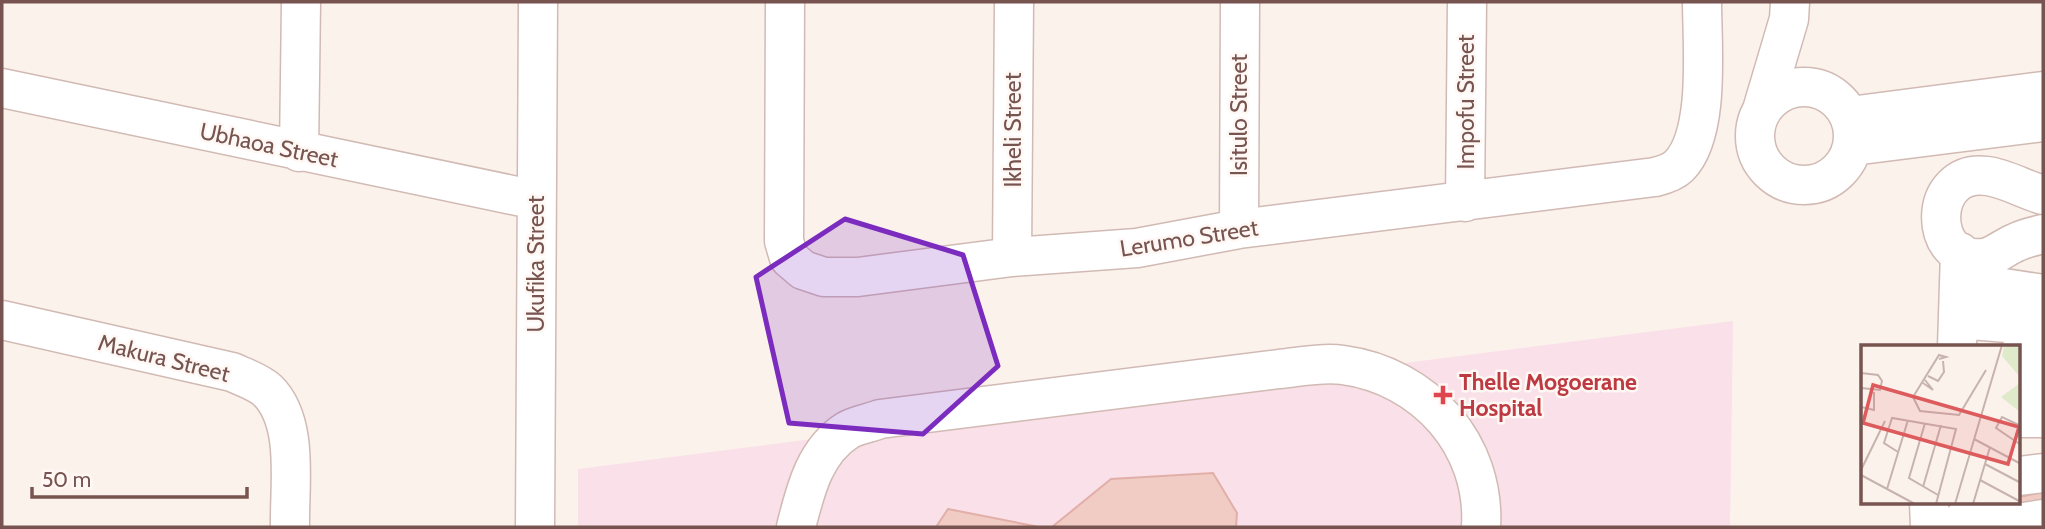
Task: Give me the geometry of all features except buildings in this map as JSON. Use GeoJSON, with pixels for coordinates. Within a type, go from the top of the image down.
{"type":"FeatureCollection","features":[{"type":"Feature","properties":{"kind":"street"},"geometry":{"type":"LineString","coordinates":[[299,152],[301,2]]}},
{"type":"Feature","properties":{"kind":"street","name":"Ukufika Street"},"geometry":{"type":"LineString","coordinates":[[535,527],[538,2]]}},
{"type":"Feature","properties":{"kind":"street","name":"Lerumo Street"},"geometry":{"type":"LineString","coordinates":[[785,2],[784,241],[789,258],[803,270],[824,278],[859,277],[1012,257],[1137,248],[1239,229],[1655,177],[1679,165],[1696,131],[1701,106],[1702,2]]}},
{"type":"Feature","properties":{"kind":"street","name":"Ikheli Street"},"geometry":{"type":"LineString","coordinates":[[1012,257],[1013,2]]}},
{"type":"Feature","properties":{"kind":"street","name":"Isitulo Street"},"geometry":{"type":"LineString","coordinates":[[1239,229],[1240,2]]}},
{"type":"Feature","properties":{"kind":"street","name":"Impofu Street"},"geometry":{"type":"LineString","coordinates":[[1465,202],[1467,2]]}},
{"type":"Feature","properties":{"kind":"street"},"geometry":{"type":"LineString","coordinates":[[1789,10],[1842,118],[1838,173],[1824,182],[1810,186],[1786,182],[1767,169],[1758,156],[1756,125],[1789,10]]}},
{"type":"Feature","properties":{"kind":"street","name":"Ubhaoa Street"},"geometry":{"type":"LineString","coordinates":[[2,88],[536,200]]}},
{"type":"Feature","properties":{"kind":"street"},"geometry":{"type":"LineString","coordinates":[[1762,110],[1786,91],[1798,88],[1842,118],[2043,122]]}},
{"type":"Feature","properties":{"kind":"street"},"geometry":{"type":"LineString","coordinates":[[1842,118],[2043,91]]}},
{"type":"Feature","properties":{"kind":"street"},"geometry":{"type":"LineString","coordinates":[[2043,195],[1987,176],[1961,181],[1951,189],[1940,213],[1944,236],[1971,262],[2043,294]]}},
{"type":"Feature","properties":{"kind":"street"},"geometry":{"type":"LineString","coordinates":[[1971,262],[2043,234]]}},
{"type":"Feature","properties":{"kind":"street"},"geometry":{"type":"LineString","coordinates":[[1971,262],[2043,260]]}},
{"type":"Feature","properties":{"kind":"street"},"geometry":{"type":"LineString","coordinates":[[1971,262],[1961,339],[2043,326]]}},
{"type":"Feature","properties":{"kind":"street","name":"Makura Street"},"geometry":{"type":"LineString","coordinates":[[2,320],[232,372],[265,388],[281,409],[288,434],[290,527]]}},
{"type":"Feature","properties":{"kind":"street"},"geometry":{"type":"LineString","coordinates":[[2021,354],[2043,357]]}},
{"type":"Feature","properties":{"kind":"street"},"geometry":{"type":"LineString","coordinates":[[796,527],[807,486],[824,451],[849,430],[880,419],[1279,369],[1342,365],[1408,387],[1436,409],[1455,432],[1478,475],[1481,527]]}},
{"type":"Feature","properties":{"kind":"street"},"geometry":{"type":"LineString","coordinates":[[2021,386],[2043,387]]}},
{"type":"Feature","properties":{"kind":"street"},"geometry":{"type":"LineString","coordinates":[[2021,418],[2043,418]]}},
{"type":"Feature","properties":{"kind":"street"},"geometry":{"type":"LineString","coordinates":[[2021,449],[2043,446]]}},
{"type":"Feature","properties":{"kind":"street"},"geometry":{"type":"LineString","coordinates":[[2021,476],[2043,473]]}},
{"type":"Feature","properties":{"kind":"street"},"geometry":{"type":"LineString","coordinates":[[1930,504],[1954,520],[2024,522],[2043,519]]}},
{"type":"Feature","properties":{"kind":"highlighted area"},"geometry":{"type":"Polygon","coordinates":[[[845,219],[963,255],[998,366],[923,434],[789,423],[756,277],[845,219]]]}},
{"type":"Feature","properties":{"kind":"shaded area","name":"Thelle Mogoerane Hospital"},"geometry":{"type":"Polygon","coordinates":[[[1733,321],[1730,527],[578,527],[578,469],[1733,321]]]}},
{"type":"Feature","properties":{"kind":"place","name":"Thelle Mogoerane Hospital"},"geometry":{"type":"Point","coordinates":[1443,395]}}]}
